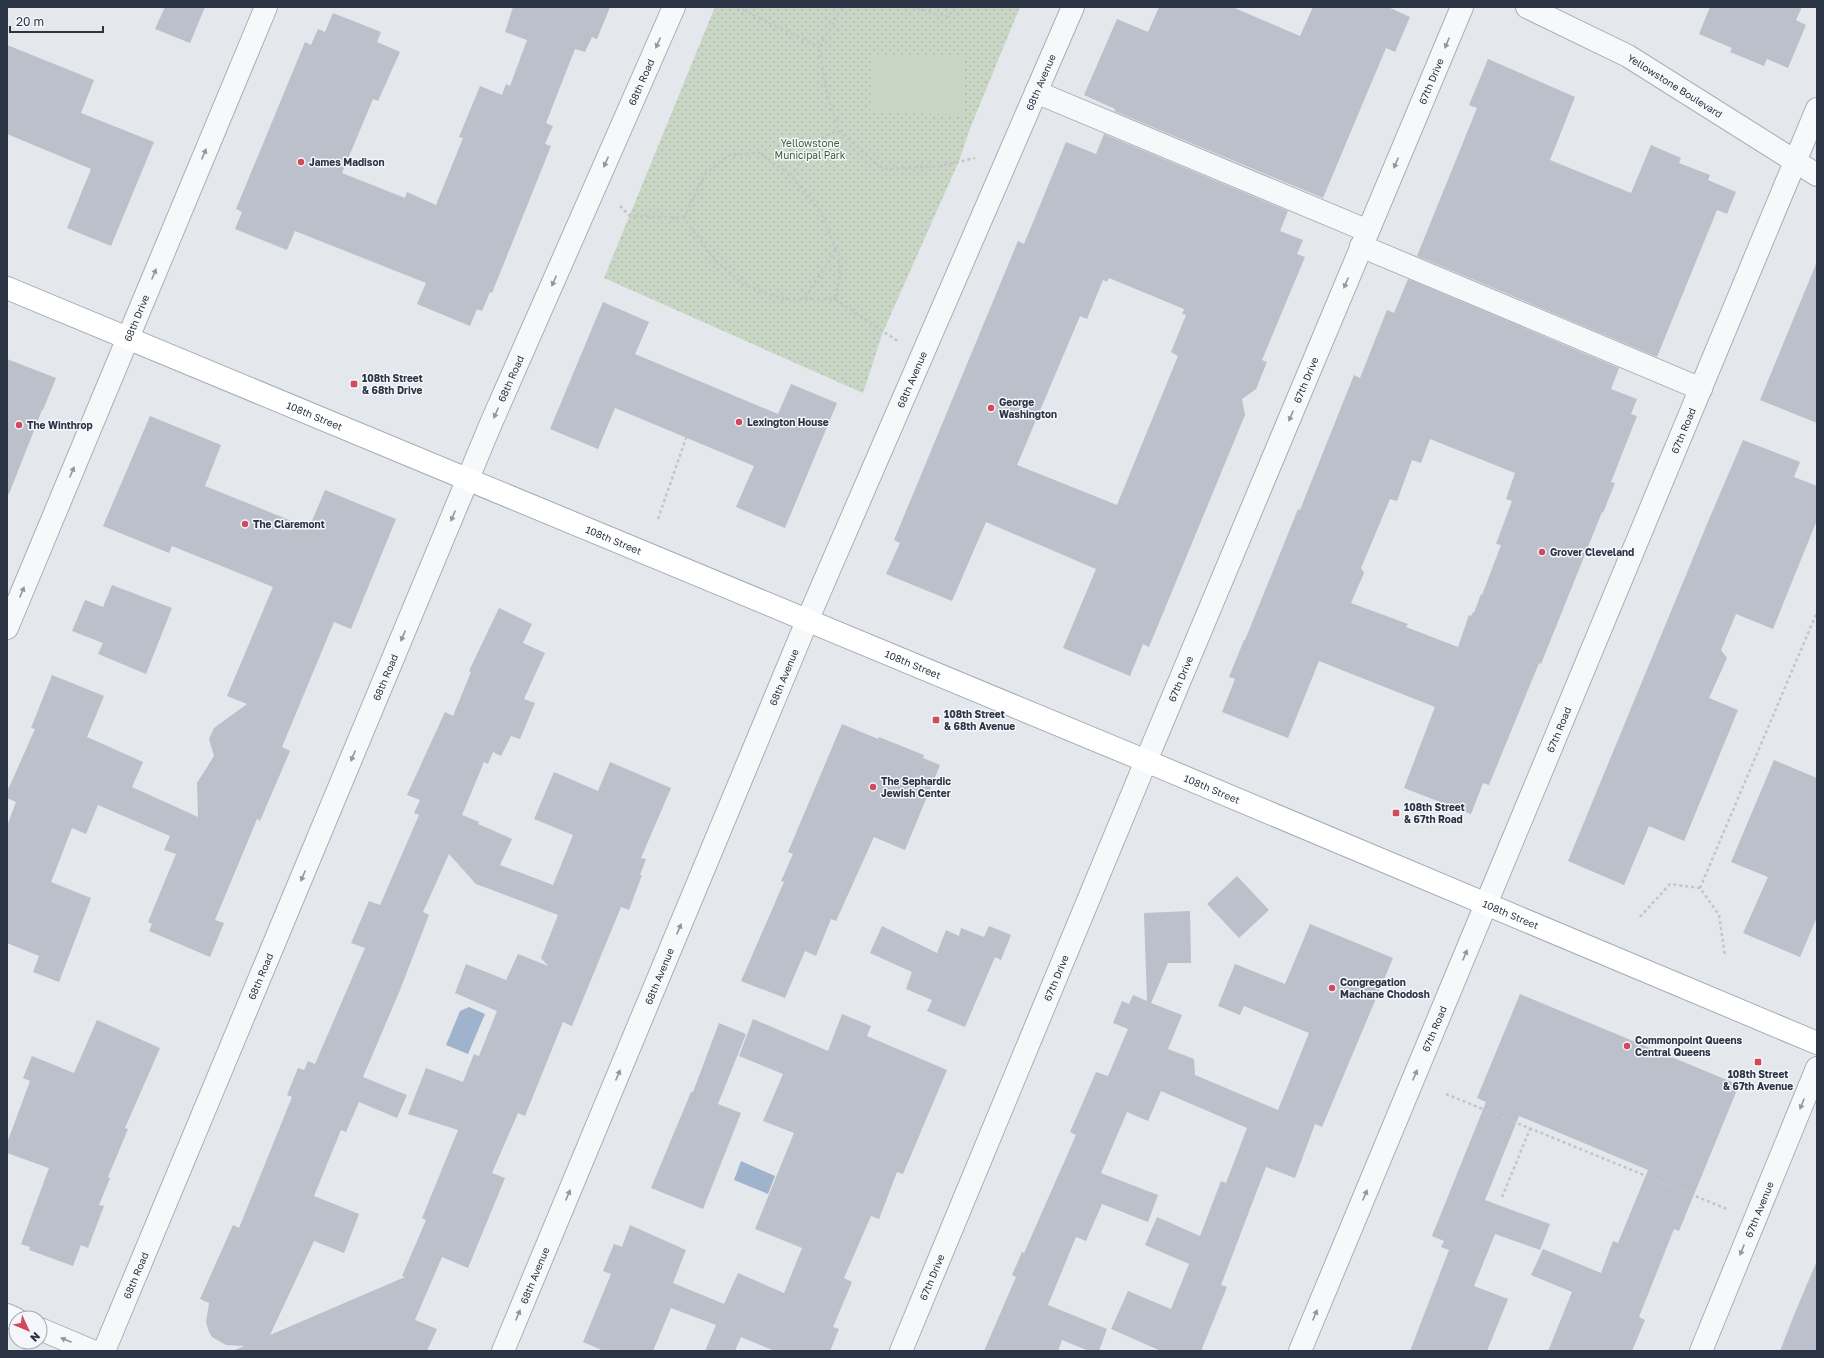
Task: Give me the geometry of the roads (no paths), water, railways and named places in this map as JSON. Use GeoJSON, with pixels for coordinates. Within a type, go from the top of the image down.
{"type":"FeatureCollection","features":[{"type":"Feature","properties":{"kind":"main road","name":"108th Street"},"geometry":{"type":"LineString","coordinates":[[7,288],[1146,761],[1817,1043]]}},
{"type":"Feature","properties":{"kind":"street","name":"68th Drive"},"geometry":{"type":"LineString","coordinates":[[7,628],[266,7]]}},
{"type":"Feature","properties":{"kind":"street","name":"68th Road"},"geometry":{"type":"LineString","coordinates":[[104,1351],[468,480],[674,7]]}},
{"type":"Feature","properties":{"kind":"street","name":"68th Avenue"},"geometry":{"type":"LineString","coordinates":[[503,1351],[807,621],[1074,7]]}},
{"type":"Feature","properties":{"kind":"street","name":"67th Drive"},"geometry":{"type":"LineString","coordinates":[[901,1351],[1462,7]]}},
{"type":"Feature","properties":{"kind":"street","name":"Yellowstone Boulevard"},"geometry":{"type":"LineString","coordinates":[[1526,7],[1628,56],[1817,175]]}},
{"type":"Feature","properties":{"kind":"street"},"geometry":{"type":"LineString","coordinates":[[1036,92],[1701,389]]}},
{"type":"Feature","properties":{"kind":"street","name":"67th Road"},"geometry":{"type":"LineString","coordinates":[[1300,1351],[1817,109]]}},
{"type":"Feature","properties":{"kind":"street","name":"67th Avenue"},"geometry":{"type":"LineString","coordinates":[[1701,1351],[1817,1068]]}},
{"type":"Feature","properties":{"kind":"street"},"geometry":{"type":"LineString","coordinates":[[48,1332],[92,1351]]}},
{"type":"Feature","properties":{"kind":"water"},"geometry":{"type":"Polygon","coordinates":[[[469,1007],[485,1014],[468,1054],[446,1045],[460,1011],[469,1007]]]}},
{"type":"Feature","properties":{"kind":"water"},"geometry":{"type":"Polygon","coordinates":[[[741,1161],[775,1176],[768,1194],[734,1180],[741,1161]]]}},
{"type":"Feature","properties":{"kind":"place","name":"James Madison"},"geometry":{"type":"Point","coordinates":[301,162]}},
{"type":"Feature","properties":{"kind":"place","name":"108th Street & 68th Drive"},"geometry":{"type":"Point","coordinates":[354,384]}},
{"type":"Feature","properties":{"kind":"place","name":"George Washington"},"geometry":{"type":"Point","coordinates":[991,408]}},
{"type":"Feature","properties":{"kind":"place","name":"Lexington House"},"geometry":{"type":"Point","coordinates":[739,422]}},
{"type":"Feature","properties":{"kind":"place","name":"The Winthrop"},"geometry":{"type":"Point","coordinates":[19,425]}},
{"type":"Feature","properties":{"kind":"place","name":"The Claremont"},"geometry":{"type":"Point","coordinates":[245,524]}},
{"type":"Feature","properties":{"kind":"place","name":"Grover Cleveland"},"geometry":{"type":"Point","coordinates":[1542,552]}},
{"type":"Feature","properties":{"kind":"place","name":"108th Street & 68th Avenue"},"geometry":{"type":"Point","coordinates":[936,720]}},
{"type":"Feature","properties":{"kind":"place","name":"The Sephardic Jewish Center"},"geometry":{"type":"Point","coordinates":[873,787]}},
{"type":"Feature","properties":{"kind":"place","name":"108th Street & 67th Road"},"geometry":{"type":"Point","coordinates":[1396,813]}},
{"type":"Feature","properties":{"kind":"place","name":"Congregation Machane Chodosh"},"geometry":{"type":"Point","coordinates":[1332,988]}},
{"type":"Feature","properties":{"kind":"place","name":"Commonpoint Queens Central Queens"},"geometry":{"type":"Point","coordinates":[1627,1046]}},
{"type":"Feature","properties":{"kind":"place","name":"108th Street & 67th Avenue"},"geometry":{"type":"Point","coordinates":[1758,1062]}},
{"type":"Feature","properties":{"kind":"park label","name":"Yellowstone Municipal Park"},"geometry":{"type":"Point","coordinates":[810,148]}}]}
